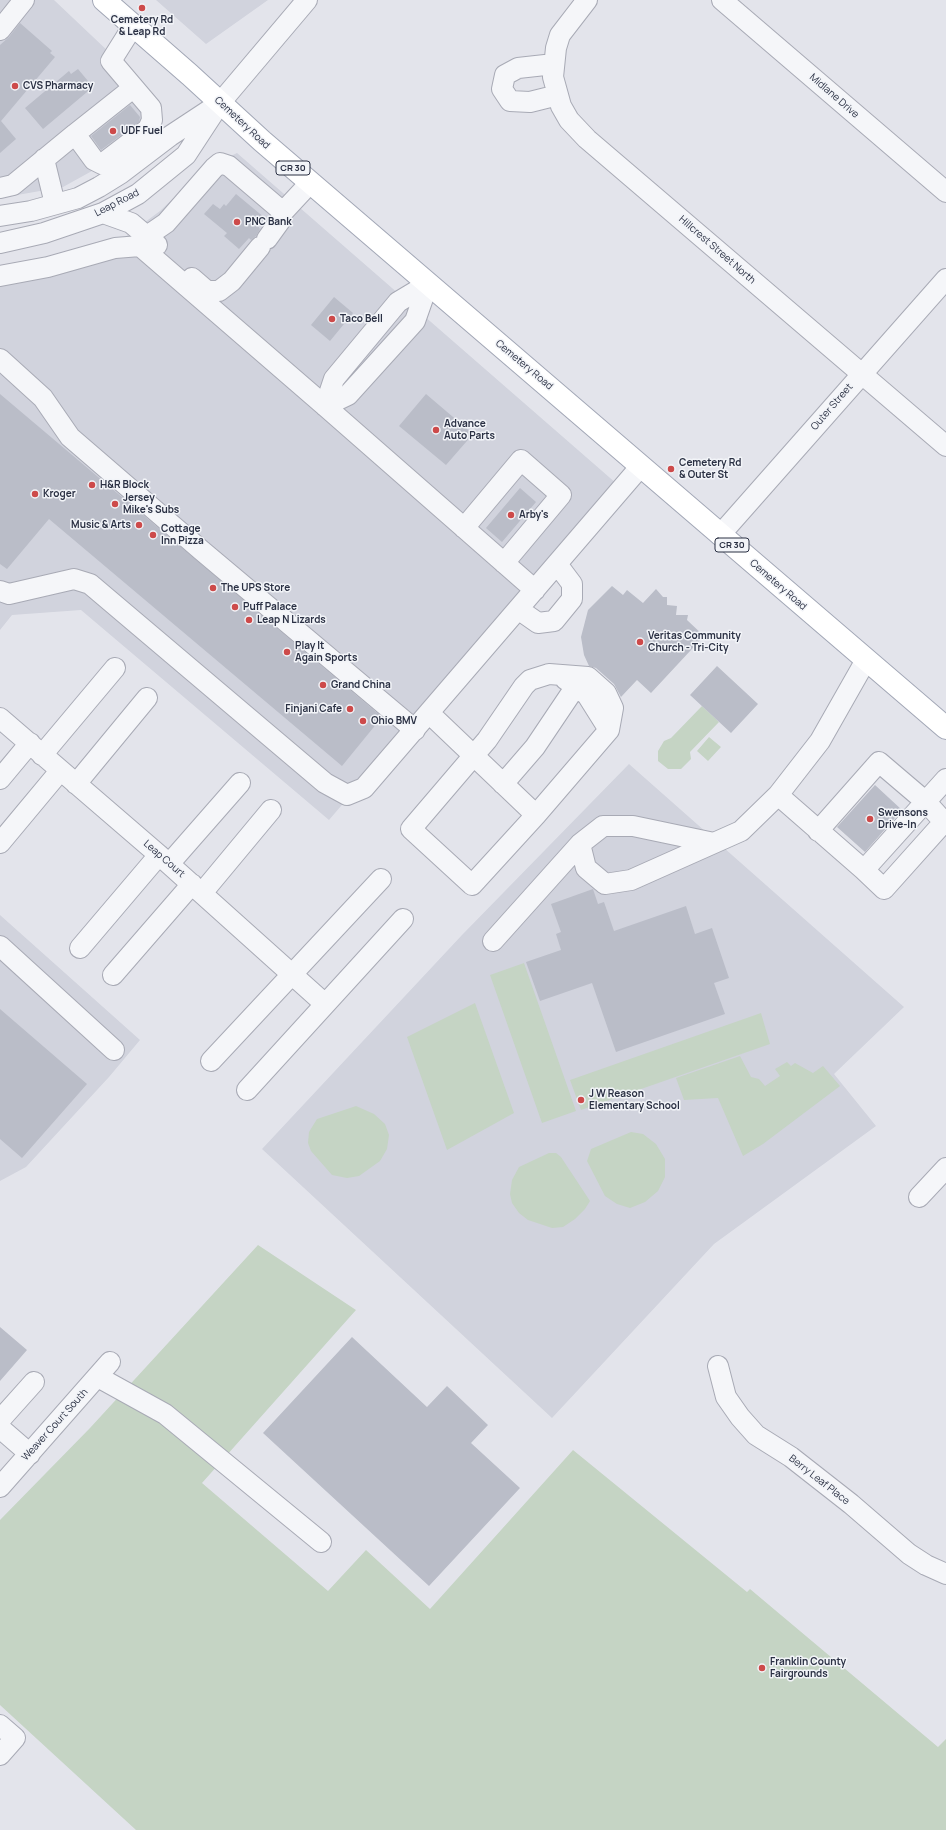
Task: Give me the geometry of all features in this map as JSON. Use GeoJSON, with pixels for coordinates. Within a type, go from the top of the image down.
{"type":"FeatureCollection","features":[{"type":"Feature","properties":{"kind":"main road","name":"Cemetery Road"},"geometry":{"type":"LineString","coordinates":[[104,0],[310,183],[946,728]]}},
{"type":"Feature","properties":{"kind":"street"},"geometry":{"type":"LineString","coordinates":[[0,30],[24,0]]}},
{"type":"Feature","properties":{"kind":"street","name":"Hillcrest Street North"},"geometry":{"type":"LineString","coordinates":[[587,0],[568,22],[560,35],[556,48],[553,77],[561,106],[569,120],[587,139],[946,446]]}},
{"type":"Feature","properties":{"kind":"street","name":"Midlane Drive"},"geometry":{"type":"LineString","coordinates":[[722,0],[946,192]]}},
{"type":"Feature","properties":{"kind":"street","name":"Leap Road"},"geometry":{"type":"LineString","coordinates":[[0,243],[44,232],[103,213],[138,194],[186,155],[220,103],[305,1]]}},
{"type":"Feature","properties":{"kind":"street"},"geometry":{"type":"LineString","coordinates":[[75,134],[94,160],[102,164],[148,130],[152,120],[151,108],[111,61],[133,26]]}},
{"type":"Feature","properties":{"kind":"street"},"geometry":{"type":"LineString","coordinates":[[554,64],[518,68],[505,74],[502,89],[510,101],[530,102],[558,95]]}},
{"type":"Feature","properties":{"kind":"street"},"geometry":{"type":"LineString","coordinates":[[0,188],[13,185],[134,88]]}},
{"type":"Feature","properties":{"kind":"street","name":"Leap Road"},"geometry":{"type":"LineString","coordinates":[[0,216],[31,211],[78,198],[120,174],[170,136],[220,103]]}},
{"type":"Feature","properties":{"kind":"street"},"geometry":{"type":"LineString","coordinates":[[44,159],[55,204]]}},
{"type":"Feature","properties":{"kind":"street"},"geometry":{"type":"LineString","coordinates":[[0,276],[48,267],[143,241],[166,223],[220,163],[229,166],[283,212]]}},
{"type":"Feature","properties":{"kind":"street"},"geometry":{"type":"LineString","coordinates":[[138,194],[143,241],[207,291],[219,292],[232,281],[264,243],[280,221],[283,212],[310,183]]}},
{"type":"Feature","properties":{"kind":"street"},"geometry":{"type":"LineString","coordinates":[[103,213],[131,223],[143,241],[325,406],[535,590]]}},
{"type":"Feature","properties":{"kind":"street","name":"Outer Street"},"geometry":{"type":"LineString","coordinates":[[720,534],[946,279]]}},
{"type":"Feature","properties":{"kind":"street"},"geometry":{"type":"LineString","coordinates":[[325,406],[348,395],[415,321],[428,284]]}},
{"type":"Feature","properties":{"kind":"street"},"geometry":{"type":"LineString","coordinates":[[0,359],[43,398],[70,437],[201,550],[415,730]]}},
{"type":"Feature","properties":{"kind":"street"},"geometry":{"type":"LineString","coordinates":[[464,528],[520,460],[561,495],[504,563]]}},
{"type":"Feature","properties":{"kind":"street"},"geometry":{"type":"LineString","coordinates":[[0,591],[9,594],[74,580],[90,584],[326,783],[347,795],[364,788],[641,466]]}},
{"type":"Feature","properties":{"kind":"street"},"geometry":{"type":"LineString","coordinates":[[518,609],[538,624],[554,621],[572,599],[572,584],[557,564]]}},
{"type":"Feature","properties":{"kind":"street"},"geometry":{"type":"LineString","coordinates":[[580,844],[586,868],[605,884],[631,880],[741,831],[778,795],[820,741],[866,660]]}},
{"type":"Feature","properties":{"kind":"street"},"geometry":{"type":"LineString","coordinates":[[0,779],[36,749],[116,668]]}},
{"type":"Feature","properties":{"kind":"street"},"geometry":{"type":"LineString","coordinates":[[549,674],[557,674],[588,676],[606,693],[613,708],[609,730],[536,815],[472,885],[411,829],[488,740],[524,686],[530,680],[549,674]]}},
{"type":"Feature","properties":{"kind":"street"},"geometry":{"type":"LineString","coordinates":[[557,674],[588,695],[609,730]]}},
{"type":"Feature","properties":{"kind":"street"},"geometry":{"type":"LineString","coordinates":[[503,784],[535,747],[576,686]]}},
{"type":"Feature","properties":{"kind":"street"},"geometry":{"type":"LineString","coordinates":[[76,784],[147,698]]}},
{"type":"Feature","properties":{"kind":"street"},"geometry":{"type":"LineString","coordinates":[[429,713],[536,815]]}},
{"type":"Feature","properties":{"kind":"street","name":"Leap Court"},"geometry":{"type":"LineString","coordinates":[[0,718],[197,888],[325,1004]]}},
{"type":"Feature","properties":{"kind":"street"},"geometry":{"type":"LineString","coordinates":[[778,795],[818,831],[864,870],[884,889],[944,822],[926,802],[879,762],[818,831]]}},
{"type":"Feature","properties":{"kind":"street"},"geometry":{"type":"LineString","coordinates":[[0,843],[60,771]]}},
{"type":"Feature","properties":{"kind":"street"},"geometry":{"type":"LineString","coordinates":[[864,870],[946,779]]}},
{"type":"Feature","properties":{"kind":"street"},"geometry":{"type":"LineString","coordinates":[[80,948],[240,783]]}},
{"type":"Feature","properties":{"kind":"street"},"geometry":{"type":"LineString","coordinates":[[113,975],[271,810]]}},
{"type":"Feature","properties":{"kind":"street"},"geometry":{"type":"LineString","coordinates":[[493,941],[580,844],[603,826],[633,826],[714,843]]}},
{"type":"Feature","properties":{"kind":"street"},"geometry":{"type":"LineString","coordinates":[[212,1061],[292,973],[381,879]]}},
{"type":"Feature","properties":{"kind":"street"},"geometry":{"type":"LineString","coordinates":[[247,1090],[402,919]]}},
{"type":"Feature","properties":{"kind":"street"},"geometry":{"type":"LineString","coordinates":[[0,946],[114,1050]]}},
{"type":"Feature","properties":{"kind":"street"},"geometry":{"type":"LineString","coordinates":[[919,1197],[946,1168]]}},
{"type":"Feature","properties":{"kind":"street","name":"Berry Leaf Place"},"geometry":{"type":"LineString","coordinates":[[718,1366],[726,1397],[740,1417],[756,1435],[790,1457],[839,1494],[909,1554],[926,1566],[946,1574]]}},
{"type":"Feature","properties":{"kind":"street","name":"Weaver Court South"},"geometry":{"type":"LineString","coordinates":[[0,1488],[104,1370],[165,1414],[320,1542]]}},
{"type":"Feature","properties":{"kind":"street"},"geometry":{"type":"LineString","coordinates":[[0,1420],[34,1382]]}},
{"type":"Feature","properties":{"kind":"street"},"geometry":{"type":"LineString","coordinates":[[0,1428],[30,1454]]}},
{"type":"Feature","properties":{"kind":"street"},"geometry":{"type":"LineString","coordinates":[[0,1725],[15,1738],[0,1755]]}},
{"type":"Feature","properties":{"kind":"shaded area"},"geometry":{"type":"Polygon","coordinates":[[[0,0],[54,0],[129,71],[160,103],[157,126],[110,161],[63,187],[0,198],[0,0]]]}},
{"type":"Feature","properties":{"kind":"shaded area"},"geometry":{"type":"Polygon","coordinates":[[[156,0],[268,0],[206,44],[156,0]]]}},
{"type":"Feature","properties":{"kind":"shaded area"},"geometry":{"type":"Polygon","coordinates":[[[237,153],[617,484],[329,820],[81,610],[12,615],[0,630],[0,267],[61,258],[125,237],[160,211],[204,169],[237,153]]]}},
{"type":"Feature","properties":{"kind":"shaded area","name":"J W Reason Elementary School"},"geometry":{"type":"Polygon","coordinates":[[[629,764],[904,1007],[834,1074],[876,1126],[714,1244],[552,1418],[262,1149],[462,935],[629,764]]]}},
{"type":"Feature","properties":{"kind":"shaded area"},"geometry":{"type":"Polygon","coordinates":[[[0,915],[140,1040],[109,1077],[26,1167],[0,1181],[0,915]]]}},
{"type":"Feature","properties":{"kind":"green space"},"geometry":{"type":"Polygon","coordinates":[[[702,706],[719,722],[690,752],[691,759],[681,769],[668,769],[658,761],[658,751],[664,741],[671,738],[702,706]]]}},
{"type":"Feature","properties":{"kind":"green space"},"geometry":{"type":"Polygon","coordinates":[[[709,737],[721,747],[708,761],[697,751],[709,737]]]}},
{"type":"Feature","properties":{"kind":"green space"},"geometry":{"type":"Polygon","coordinates":[[[524,963],[576,1111],[542,1123],[490,975],[524,963]]]}},
{"type":"Feature","properties":{"kind":"green space"},"geometry":{"type":"Polygon","coordinates":[[[475,1003],[514,1113],[447,1150],[407,1037],[475,1003]]]}},
{"type":"Feature","properties":{"kind":"green space"},"geometry":{"type":"Polygon","coordinates":[[[761,1013],[770,1044],[581,1110],[570,1080],[761,1013]]]}},
{"type":"Feature","properties":{"kind":"green space"},"geometry":{"type":"Polygon","coordinates":[[[740,1056],[751,1077],[759,1079],[765,1086],[780,1076],[775,1069],[787,1062],[791,1066],[795,1063],[813,1073],[823,1066],[840,1086],[763,1144],[743,1156],[718,1098],[684,1100],[676,1078],[740,1056]]]}},
{"type":"Feature","properties":{"kind":"green space"},"geometry":{"type":"Polygon","coordinates":[[[356,1106],[374,1114],[385,1124],[389,1135],[387,1149],[380,1161],[359,1176],[347,1178],[332,1175],[311,1151],[308,1143],[309,1132],[317,1119],[356,1106]]]}},
{"type":"Feature","properties":{"kind":"green space"},"geometry":{"type":"Polygon","coordinates":[[[631,1132],[643,1134],[656,1144],[665,1159],[665,1177],[658,1191],[645,1202],[630,1208],[617,1204],[605,1196],[587,1161],[591,1149],[631,1132]]]}},
{"type":"Feature","properties":{"kind":"green space"},"geometry":{"type":"Polygon","coordinates":[[[549,1153],[556,1153],[561,1157],[590,1201],[585,1209],[575,1219],[563,1227],[552,1228],[528,1220],[519,1213],[512,1203],[510,1194],[512,1180],[519,1167],[549,1153]]]}},
{"type":"Feature","properties":{"kind":"green space"},"geometry":{"type":"Polygon","coordinates":[[[258,1245],[356,1310],[202,1483],[328,1591],[366,1550],[430,1609],[573,1450],[747,1592],[750,1589],[938,1747],[946,1739],[946,1830],[136,1830],[0,1705],[0,1520],[90,1428],[258,1245]]]}},
{"type":"Feature","properties":{"kind":"building","name":"CVS Pharmacy"},"geometry":{"type":"Polygon","coordinates":[[[20,23],[52,51],[50,53],[55,57],[1,121],[16,139],[0,153],[0,45],[9,37],[20,23]]]}},
{"type":"Feature","properties":{"kind":"building"},"geometry":{"type":"Polygon","coordinates":[[[78,69],[93,87],[43,129],[25,108],[69,71],[71,74],[78,69]]]}},
{"type":"Feature","properties":{"kind":"building"},"geometry":{"type":"Polygon","coordinates":[[[130,105],[140,117],[139,122],[101,150],[91,136],[130,105]]]}},
{"type":"Feature","properties":{"kind":"building","name":"PNC Bank"},"geometry":{"type":"Polygon","coordinates":[[[236,194],[265,218],[258,226],[260,229],[256,236],[251,240],[249,238],[239,249],[224,236],[227,233],[204,214],[213,204],[220,209],[224,204],[226,206],[236,194]]]}},
{"type":"Feature","properties":{"kind":"building","name":"Taco Bell"},"geometry":{"type":"Polygon","coordinates":[[[334,297],[353,313],[330,341],[311,325],[334,297]]]}},
{"type":"Feature","properties":{"kind":"building"},"geometry":{"type":"Polygon","coordinates":[[[0,394],[382,717],[342,766],[49,519],[7,569],[0,564],[0,394]]]}},
{"type":"Feature","properties":{"kind":"building","name":"Advance Auto Parts"},"geometry":{"type":"Polygon","coordinates":[[[426,394],[473,434],[446,465],[399,426],[426,394]]]}},
{"type":"Feature","properties":{"kind":"building","name":"Arby's"},"geometry":{"type":"Polygon","coordinates":[[[520,488],[536,502],[502,542],[486,528],[520,488]]]}},
{"type":"Feature","properties":{"kind":"building","name":"Veritas Community Church - Tri-City"},"geometry":{"type":"Polygon","coordinates":[[[612,586],[623,595],[627,590],[643,603],[656,589],[663,597],[667,597],[667,605],[677,606],[676,615],[688,615],[687,620],[704,636],[651,693],[637,680],[621,697],[614,684],[596,668],[589,666],[584,655],[581,637],[588,610],[612,586]]]}},
{"type":"Feature","properties":{"kind":"building"},"geometry":{"type":"Polygon","coordinates":[[[717,666],[758,704],[731,733],[690,695],[717,666]]]}},
{"type":"Feature","properties":{"kind":"building","name":"Swensons Drive-In"},"geometry":{"type":"Polygon","coordinates":[[[875,785],[902,810],[865,852],[837,827],[875,785]]]}},
{"type":"Feature","properties":{"kind":"building"},"geometry":{"type":"Polygon","coordinates":[[[593,889],[598,904],[604,902],[614,931],[686,906],[695,934],[712,928],[729,978],[714,983],[725,1014],[616,1052],[592,983],[540,1001],[526,962],[561,950],[556,934],[561,932],[551,904],[593,889]]]}},
{"type":"Feature","properties":{"kind":"building"},"geometry":{"type":"Polygon","coordinates":[[[0,1009],[87,1084],[22,1158],[0,1139],[0,1009]]]}},
{"type":"Feature","properties":{"kind":"building"},"geometry":{"type":"Polygon","coordinates":[[[0,1327],[27,1350],[0,1381],[0,1327]]]}},
{"type":"Feature","properties":{"kind":"building"},"geometry":{"type":"Polygon","coordinates":[[[352,1337],[427,1407],[447,1386],[488,1425],[471,1443],[520,1488],[429,1586],[263,1433],[352,1337]]]}},
{"type":"Feature","properties":{"kind":"place","name":"Cemetery Rd & Leap Rd"},"geometry":{"type":"Point","coordinates":[142,8]}},
{"type":"Feature","properties":{"kind":"place","name":"CVS Pharmacy"},"geometry":{"type":"Point","coordinates":[15,86]}},
{"type":"Feature","properties":{"kind":"place","name":"UDF Fuel"},"geometry":{"type":"Point","coordinates":[113,131]}},
{"type":"Feature","properties":{"kind":"place","name":"PNC Bank"},"geometry":{"type":"Point","coordinates":[237,222]}},
{"type":"Feature","properties":{"kind":"place","name":"Taco Bell"},"geometry":{"type":"Point","coordinates":[332,319]}},
{"type":"Feature","properties":{"kind":"place","name":"Advance Auto Parts"},"geometry":{"type":"Point","coordinates":[436,430]}},
{"type":"Feature","properties":{"kind":"place","name":"Cemetery Rd & Outer St"},"geometry":{"type":"Point","coordinates":[671,469]}},
{"type":"Feature","properties":{"kind":"place","name":"H&R Block"},"geometry":{"type":"Point","coordinates":[92,485]}},
{"type":"Feature","properties":{"kind":"place","name":"Kroger"},"geometry":{"type":"Point","coordinates":[35,494]}},
{"type":"Feature","properties":{"kind":"place","name":"Jersey Mike's Subs"},"geometry":{"type":"Point","coordinates":[115,504]}},
{"type":"Feature","properties":{"kind":"place","name":"Arby's"},"geometry":{"type":"Point","coordinates":[511,515]}},
{"type":"Feature","properties":{"kind":"place","name":"Music & Arts"},"geometry":{"type":"Point","coordinates":[139,525]}},
{"type":"Feature","properties":{"kind":"place","name":"Cottage Inn Pizza"},"geometry":{"type":"Point","coordinates":[153,535]}},
{"type":"Feature","properties":{"kind":"place","name":"The UPS Store"},"geometry":{"type":"Point","coordinates":[213,588]}},
{"type":"Feature","properties":{"kind":"place","name":"Puff Palace"},"geometry":{"type":"Point","coordinates":[235,607]}},
{"type":"Feature","properties":{"kind":"place","name":"Leap N Lizards"},"geometry":{"type":"Point","coordinates":[249,620]}},
{"type":"Feature","properties":{"kind":"place","name":"Veritas Community Church - Tri-City"},"geometry":{"type":"Point","coordinates":[640,642]}},
{"type":"Feature","properties":{"kind":"place","name":"Play It Again Sports"},"geometry":{"type":"Point","coordinates":[287,652]}},
{"type":"Feature","properties":{"kind":"place","name":"Grand China"},"geometry":{"type":"Point","coordinates":[323,685]}},
{"type":"Feature","properties":{"kind":"place","name":"Finjani Cafe"},"geometry":{"type":"Point","coordinates":[350,709]}},
{"type":"Feature","properties":{"kind":"place","name":"Ohio BMV"},"geometry":{"type":"Point","coordinates":[363,721]}},
{"type":"Feature","properties":{"kind":"place","name":"Swensons Drive-In"},"geometry":{"type":"Point","coordinates":[870,819]}},
{"type":"Feature","properties":{"kind":"place","name":"J W Reason Elementary School"},"geometry":{"type":"Point","coordinates":[581,1100]}},
{"type":"Feature","properties":{"kind":"place","name":"Franklin County Fairgrounds"},"geometry":{"type":"Point","coordinates":[762,1668]}}]}
